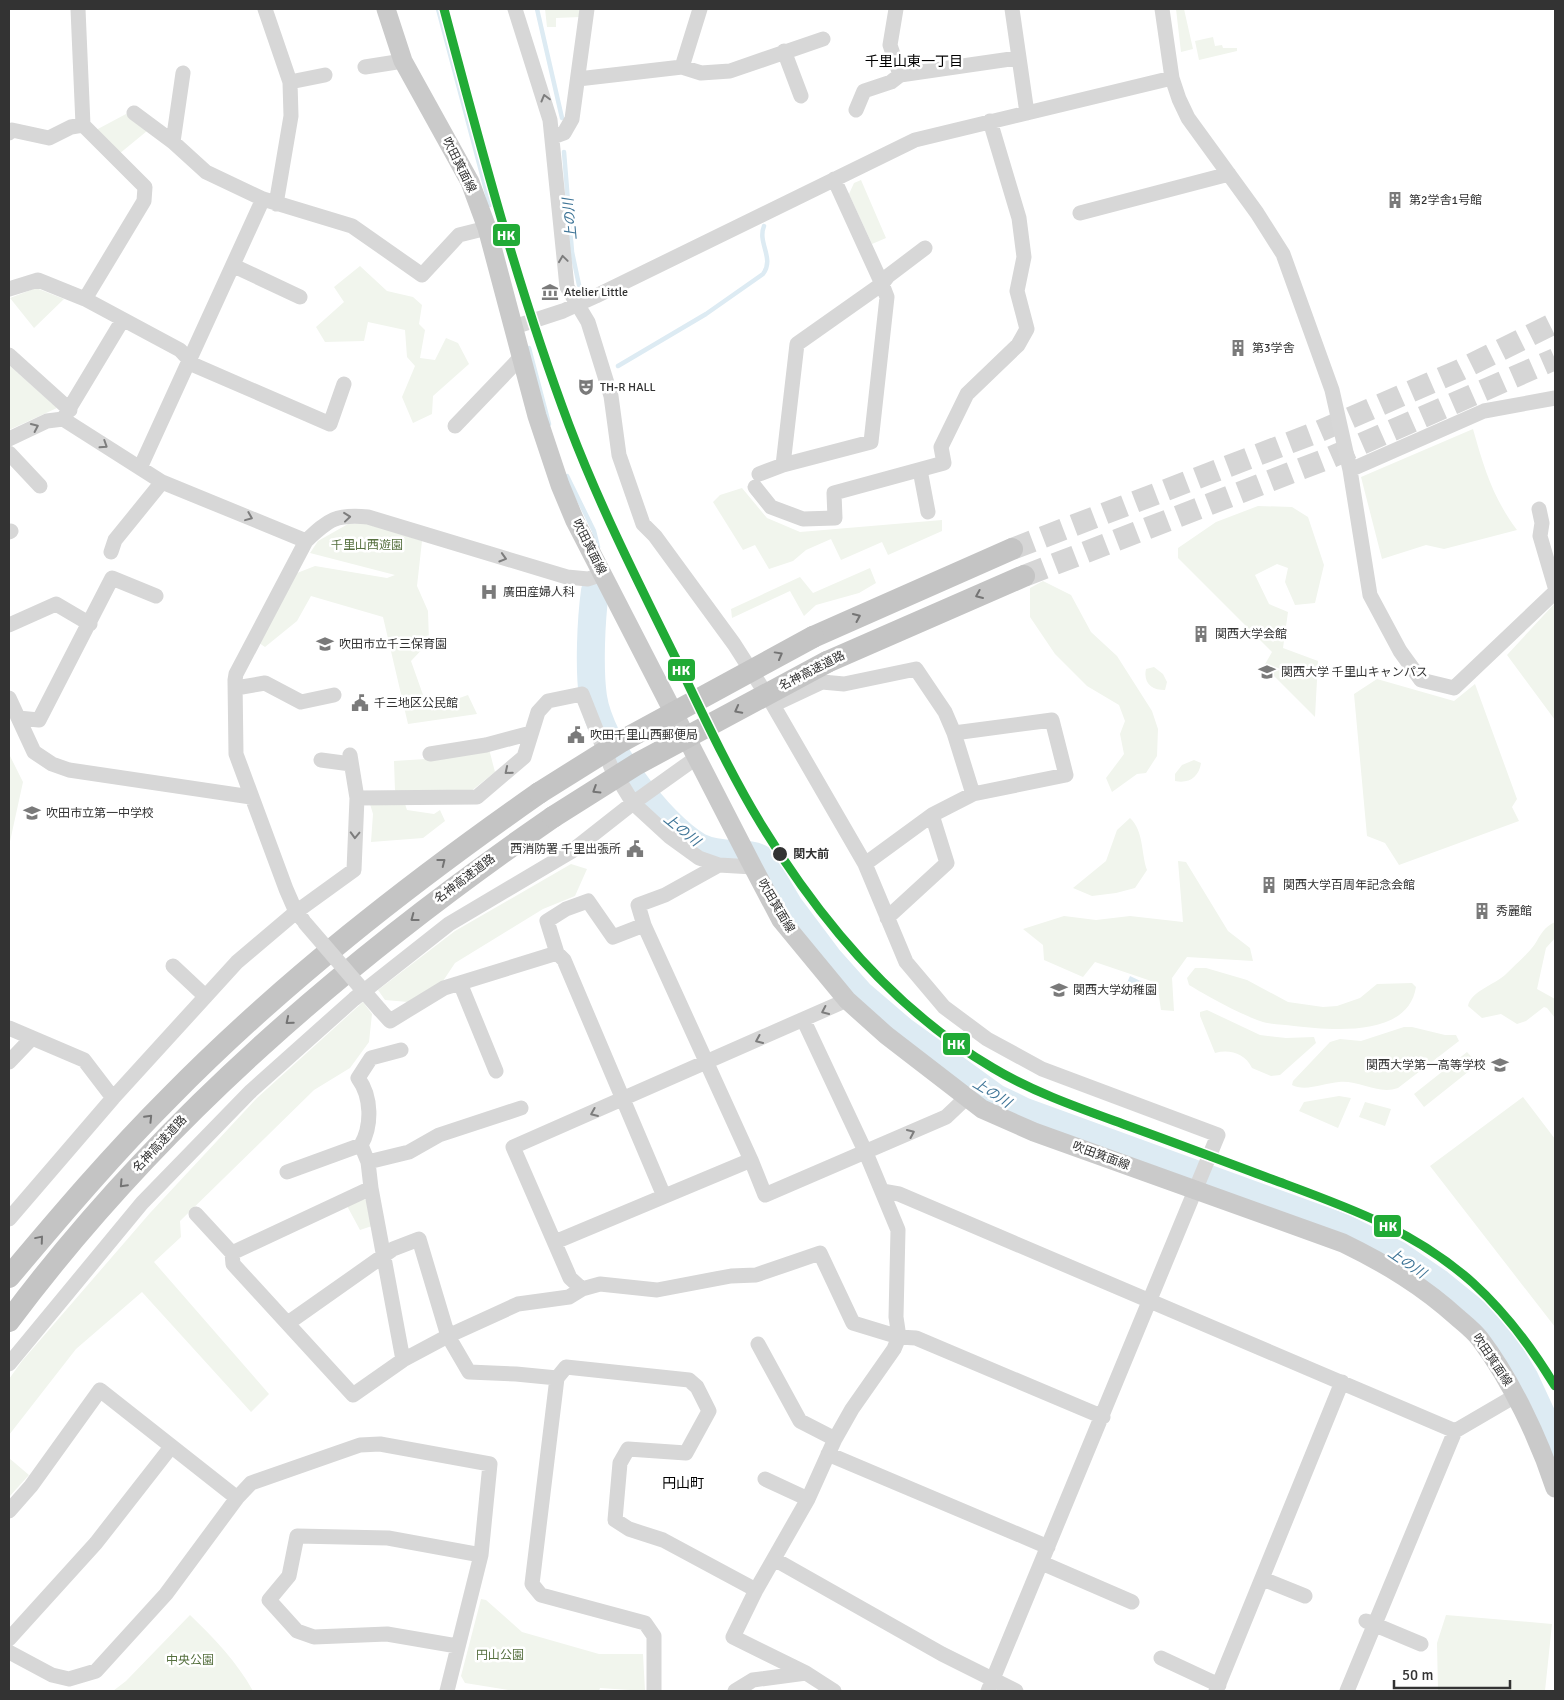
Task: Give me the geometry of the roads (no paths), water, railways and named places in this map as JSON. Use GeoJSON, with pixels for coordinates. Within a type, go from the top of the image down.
{"type":"FeatureCollection","features":[{"type":"Feature","properties":{"kind":"highway","name":"名神高速道路"},"geometry":{"type":"LineString","coordinates":[[9,1276],[111,1158],[171,1096],[263,1008],[364,922],[466,844],[539,793],[622,742],[813,637],[1012,549]]}},
{"type":"Feature","properties":{"kind":"highway","name":"名神高速道路"},"geometry":{"type":"LineString","coordinates":[[9,1321],[52,1263],[122,1184],[189,1114],[280,1028],[380,943],[480,867],[553,817],[637,764],[827,662],[1024,576]]}},
{"type":"Feature","properties":{"kind":"main road","name":"吹田箕面線"},"geometry":{"type":"LineString","coordinates":[[386,9],[402,61],[470,182],[487,228],[540,428],[560,486],[696,758],[781,920],[847,1000],[886,1036],[982,1109],[1034,1132],[1198,1186],[1343,1243],[1390,1266],[1432,1294],[1479,1338],[1551,1453],[1555,1488]]}},
{"type":"Feature","properties":{"kind":"street"},"geometry":{"type":"LineString","coordinates":[[78,9],[83,125],[145,187],[144,201],[85,299]]}},
{"type":"Feature","properties":{"kind":"street"},"geometry":{"type":"LineString","coordinates":[[140,468],[188,359],[234,266],[270,202],[291,116],[290,82],[264,9]]}},
{"type":"Feature","properties":{"kind":"street"},"geometry":{"type":"LineString","coordinates":[[515,9],[544,93],[553,137],[562,254],[567,287],[588,322],[611,396],[618,455],[643,524],[655,536],[729,637],[774,705],[865,864],[906,962],[944,1007],[966,1025],[1042,1069],[1218,1135],[1208,1165],[991,1686]]}},
{"type":"Feature","properties":{"kind":"street"},"geometry":{"type":"LineString","coordinates":[[553,137],[564,133],[570,124],[587,9]]}},
{"type":"Feature","properties":{"kind":"street"},"geometry":{"type":"LineString","coordinates":[[682,67],[700,9]]}},
{"type":"Feature","properties":{"kind":"street"},"geometry":{"type":"LineString","coordinates":[[896,9],[890,45],[900,75]]}},
{"type":"Feature","properties":{"kind":"street"},"geometry":{"type":"LineString","coordinates":[[1012,9],[1027,112]]}},
{"type":"Feature","properties":{"kind":"street"},"geometry":{"type":"LineString","coordinates":[[1162,9],[1172,78],[1188,118],[1229,174],[1282,254],[1332,390],[1350,470],[1370,595],[1400,651],[1421,680],[1454,688],[1555,592]]}},
{"type":"Feature","properties":{"kind":"street"},"geometry":{"type":"LineString","coordinates":[[578,79],[682,67],[701,73],[730,71],[823,39]]}},
{"type":"Feature","properties":{"kind":"street"},"geometry":{"type":"LineString","coordinates":[[784,51],[801,96]]}},
{"type":"Feature","properties":{"kind":"street"},"geometry":{"type":"LineString","coordinates":[[856,110],[864,91],[891,82],[900,75],[1018,58]]}},
{"type":"Feature","properties":{"kind":"street"},"geometry":{"type":"LineString","coordinates":[[366,67],[402,61]]}},
{"type":"Feature","properties":{"kind":"street"},"geometry":{"type":"LineString","coordinates":[[173,142],[183,73]]}},
{"type":"Feature","properties":{"kind":"street"},"geometry":{"type":"LineString","coordinates":[[290,82],[325,75]]}},
{"type":"Feature","properties":{"kind":"street"},"geometry":{"type":"LineString","coordinates":[[514,327],[577,304],[915,140],[1172,78]]}},
{"type":"Feature","properties":{"kind":"street"},"geometry":{"type":"LineString","coordinates":[[134,113],[173,142],[206,172],[270,202],[352,226],[422,275],[460,235],[487,228]]}},
{"type":"Feature","properties":{"kind":"street"},"geometry":{"type":"LineString","coordinates":[[834,180],[882,284],[886,297],[871,442],[783,465],[757,480],[771,507],[803,519],[835,518],[834,493],[944,463],[941,447],[967,394],[1018,345],[1027,329],[1017,291],[1024,257],[1018,218],[990,121]]}},
{"type":"Feature","properties":{"kind":"street"},"geometry":{"type":"LineString","coordinates":[[9,133],[12,130],[49,138],[71,127],[83,125]]}},
{"type":"Feature","properties":{"kind":"street"},"geometry":{"type":"LineString","coordinates":[[1080,213],[1229,174]]}},
{"type":"Feature","properties":{"kind":"street"},"geometry":{"type":"LineString","coordinates":[[783,465],[797,344],[882,284],[888,276],[925,248]]}},
{"type":"Feature","properties":{"kind":"street"},"geometry":{"type":"LineString","coordinates":[[234,266],[300,297]]}},
{"type":"Feature","properties":{"kind":"street"},"geometry":{"type":"LineString","coordinates":[[9,289],[38,280],[85,299],[122,321],[180,350],[194,365],[330,424],[344,384]]}},
{"type":"Feature","properties":{"kind":"street"},"geometry":{"type":"LineString","coordinates":[[9,439],[67,414],[122,321]]}},
{"type":"Feature","properties":{"kind":"street"},"geometry":{"type":"LineString","coordinates":[[9,355],[67,414],[162,482],[306,541]]}},
{"type":"Feature","properties":{"kind":"street"},"geometry":{"type":"LineString","coordinates":[[455,426],[522,356]]}},
{"type":"Feature","properties":{"kind":"street"},"geometry":{"type":"LineString","coordinates":[[1350,470],[1484,411],[1555,398]]}},
{"type":"Feature","properties":{"kind":"street"},"geometry":{"type":"LineString","coordinates":[[9,453],[40,486]]}},
{"type":"Feature","properties":{"kind":"street"},"geometry":{"type":"LineString","coordinates":[[920,470],[928,512]]}},
{"type":"Feature","properties":{"kind":"street"},"geometry":{"type":"LineString","coordinates":[[110,542],[162,482]]}},
{"type":"Feature","properties":{"kind":"street"},"geometry":{"type":"LineString","coordinates":[[1539,509],[1542,523],[1540,536],[1555,587]]}},
{"type":"Feature","properties":{"kind":"street"},"geometry":{"type":"LineString","coordinates":[[557,953],[444,988],[390,1021],[300,918],[251,797],[236,754],[236,674],[306,541],[323,524],[344,515],[368,516],[568,577],[588,579],[603,574]]}},
{"type":"Feature","properties":{"kind":"street"},"geometry":{"type":"LineString","coordinates":[[18,718],[39,720],[112,578],[156,596]]}},
{"type":"Feature","properties":{"kind":"street"},"geometry":{"type":"LineString","coordinates":[[9,625],[56,604],[90,624]]}},
{"type":"Feature","properties":{"kind":"street"},"geometry":{"type":"LineString","coordinates":[[774,705],[822,682],[844,684],[916,669],[945,712],[954,733],[973,794]]}},
{"type":"Feature","properties":{"kind":"street"},"geometry":{"type":"LineString","coordinates":[[236,688],[265,683],[301,702],[334,695]]}},
{"type":"Feature","properties":{"kind":"street"},"geometry":{"type":"LineString","coordinates":[[357,798],[477,798],[524,757],[538,712],[548,701],[582,694],[611,767],[641,797],[677,843],[698,858],[719,865]]}},
{"type":"Feature","properties":{"kind":"street"},"geometry":{"type":"LineString","coordinates":[[9,698],[34,752],[52,764],[69,770],[251,797]]}},
{"type":"Feature","properties":{"kind":"street"},"geometry":{"type":"LineString","coordinates":[[865,864],[932,814],[973,794],[1066,775],[1052,720],[954,733]]}},
{"type":"Feature","properties":{"kind":"street"},"geometry":{"type":"LineString","coordinates":[[430,754],[486,745],[531,733]]}},
{"type":"Feature","properties":{"kind":"street"},"geometry":{"type":"LineString","coordinates":[[9,1364],[142,1203],[252,1091],[354,999],[449,924],[572,851],[641,797],[696,758]]}},
{"type":"Feature","properties":{"kind":"street"},"geometry":{"type":"LineString","coordinates":[[9,1219],[113,1098],[237,962],[300,918],[321,894],[354,870],[357,798],[351,759],[321,760]]}},
{"type":"Feature","properties":{"kind":"street"},"geometry":{"type":"LineString","coordinates":[[886,918],[947,862],[932,814]]}},
{"type":"Feature","properties":{"kind":"street"},"geometry":{"type":"LineString","coordinates":[[749,860],[719,865],[665,895],[638,905],[644,925],[751,1160],[765,1195],[946,1117],[966,1098]]}},
{"type":"Feature","properties":{"kind":"street"},"geometry":{"type":"LineString","coordinates":[[644,925],[613,937],[588,901],[566,909],[547,921],[557,953],[564,960],[664,1196]]}},
{"type":"Feature","properties":{"kind":"street"},"geometry":{"type":"LineString","coordinates":[[173,966],[205,996]]}},
{"type":"Feature","properties":{"kind":"street"},"geometry":{"type":"LineString","coordinates":[[460,983],[496,1071]]}},
{"type":"Feature","properties":{"kind":"street"},"geometry":{"type":"LineString","coordinates":[[582,1289],[570,1278],[513,1147],[804,1021],[847,1000]]}},
{"type":"Feature","properties":{"kind":"street"},"geometry":{"type":"LineString","coordinates":[[804,1021],[866,1153],[898,1230],[896,1317],[899,1337],[894,1349],[852,1409],[835,1439],[808,1499],[756,1590],[733,1637],[806,1673],[834,1691]]}},
{"type":"Feature","properties":{"kind":"street"},"geometry":{"type":"LineString","coordinates":[[9,1028],[84,1060],[113,1098]]}},
{"type":"Feature","properties":{"kind":"street"},"geometry":{"type":"LineString","coordinates":[[9,1062],[32,1038]]}},
{"type":"Feature","properties":{"kind":"street"},"geometry":{"type":"LineString","coordinates":[[286,1172],[362,1145],[368,1133],[368,1102],[363,1086],[358,1078],[371,1058],[394,1056]]}},
{"type":"Feature","properties":{"kind":"street"},"geometry":{"type":"LineString","coordinates":[[368,1162],[409,1152],[439,1135],[506,1119],[521,1108]]}},
{"type":"Feature","properties":{"kind":"street"},"geometry":{"type":"LineString","coordinates":[[362,1145],[368,1162],[402,1360]]}},
{"type":"Feature","properties":{"kind":"street"},"geometry":{"type":"LineString","coordinates":[[555,1242],[751,1160]]}},
{"type":"Feature","properties":{"kind":"street"},"geometry":{"type":"LineString","coordinates":[[232,1253],[371,1188]]}},
{"type":"Feature","properties":{"kind":"street"},"geometry":{"type":"LineString","coordinates":[[882,1191],[899,1194],[1455,1431]]}},
{"type":"Feature","properties":{"kind":"street"},"geometry":{"type":"LineString","coordinates":[[196,1214],[232,1253],[232,1264],[353,1395],[402,1360],[448,1336],[518,1304],[569,1296],[582,1289],[600,1284],[656,1290],[731,1276],[756,1275],[820,1253],[853,1323],[899,1337],[916,1338],[1103,1417]]}},
{"type":"Feature","properties":{"kind":"street"},"geometry":{"type":"LineString","coordinates":[[288,1323],[384,1255],[419,1239],[448,1336],[469,1372],[557,1378]]}},
{"type":"Feature","properties":{"kind":"street"},"geometry":{"type":"LineString","coordinates":[[758,1344],[800,1421],[835,1439]]}},
{"type":"Feature","properties":{"kind":"street"},"geometry":{"type":"LineString","coordinates":[[654,1691],[654,1636],[645,1623],[541,1595],[532,1584],[557,1378],[566,1367],[689,1380],[697,1387],[710,1411],[686,1453],[628,1449],[620,1463],[615,1520],[629,1529],[663,1540],[756,1590]]}},
{"type":"Feature","properties":{"kind":"street"},"geometry":{"type":"LineString","coordinates":[[1161,1658],[1217,1688],[1342,1382]]}},
{"type":"Feature","properties":{"kind":"street"},"geometry":{"type":"LineString","coordinates":[[9,1512],[31,1486],[100,1390],[237,1498]]}},
{"type":"Feature","properties":{"kind":"street"},"geometry":{"type":"LineString","coordinates":[[1346,1691],[1370,1622],[1455,1431],[1515,1396]]}},
{"type":"Feature","properties":{"kind":"street"},"geometry":{"type":"LineString","coordinates":[[9,1652],[52,1675],[69,1679],[96,1670],[166,1594],[237,1498],[251,1483],[360,1445],[380,1444],[490,1464],[481,1555],[447,1691]]}},
{"type":"Feature","properties":{"kind":"street"},"geometry":{"type":"LineString","coordinates":[[9,1639],[96,1543],[171,1447]]}},
{"type":"Feature","properties":{"kind":"street"},"geometry":{"type":"LineString","coordinates":[[828,1454],[1048,1547]]}},
{"type":"Feature","properties":{"kind":"street"},"geometry":{"type":"LineString","coordinates":[[765,1479],[808,1499]]}},
{"type":"Feature","properties":{"kind":"street"},"geometry":{"type":"LineString","coordinates":[[457,1646],[387,1634],[314,1637],[297,1631],[268,1600],[289,1576],[297,1536],[388,1538],[481,1555]]}},
{"type":"Feature","properties":{"kind":"street"},"geometry":{"type":"LineString","coordinates":[[774,1559],[991,1686],[1016,1691]]}},
{"type":"Feature","properties":{"kind":"street"},"geometry":{"type":"LineString","coordinates":[[1042,1563],[1132,1602]]}},
{"type":"Feature","properties":{"kind":"street"},"geometry":{"type":"LineString","coordinates":[[1263,1579],[1305,1596]]}},
{"type":"Feature","properties":{"kind":"street"},"geometry":{"type":"LineString","coordinates":[[1370,1622],[1421,1644]]}},
{"type":"Feature","properties":{"kind":"street"},"geometry":{"type":"LineString","coordinates":[[735,1691],[753,1680],[806,1673]]}},
{"type":"Feature","properties":{"kind":"waterway"},"geometry":{"type":"LineString","coordinates":[[438,9],[490,205]]}},
{"type":"Feature","properties":{"kind":"waterway","name":"上の川"},"geometry":{"type":"LineString","coordinates":[[537,9],[562,118]]}},
{"type":"Feature","properties":{"kind":"waterway","name":"上の川"},"geometry":{"type":"LineString","coordinates":[[564,152],[572,252],[579,285]]}},
{"type":"Feature","properties":{"kind":"waterway"},"geometry":{"type":"LineString","coordinates":[[618,366],[706,314],[763,274],[767,262],[762,232],[764,226]]}},
{"type":"Feature","properties":{"kind":"waterway"},"geometry":{"type":"LineString","coordinates":[[529,348],[549,424]]}},
{"type":"Feature","properties":{"kind":"waterway"},"geometry":{"type":"LineString","coordinates":[[567,476],[594,531],[598,547]]}},
{"type":"Feature","properties":{"kind":"waterway","name":"上の川"},"geometry":{"type":"LineString","coordinates":[[595,591],[591,644],[593,697],[598,716],[607,737],[633,781],[666,820],[683,836],[699,847],[716,852],[749,855],[761,859],[789,906],[828,958],[861,995],[902,1030],[996,1098],[1025,1112],[1344,1228],[1398,1255],[1439,1283],[1476,1313],[1506,1347],[1525,1379],[1555,1444]]}},
{"type":"Feature","properties":{"kind":"tunnel"},"geometry":{"type":"LineString","coordinates":[[1012,549],[1320,431],[1460,370],[1555,323]]}},
{"type":"Feature","properties":{"kind":"tunnel"},"geometry":{"type":"LineString","coordinates":[[1024,576],[1329,458],[1555,359]]}},
{"type":"Feature","properties":{"kind":"place","name":"第2学舎1号館"},"geometry":{"type":"Point","coordinates":[1395,200]}},
{"type":"Feature","properties":{"kind":"place","name":"Atelier Little"},"geometry":{"type":"Point","coordinates":[550,292]}},
{"type":"Feature","properties":{"kind":"place","name":"第3学舎"},"geometry":{"type":"Point","coordinates":[1238,348]}},
{"type":"Feature","properties":{"kind":"place","name":"TH-R HALL"},"geometry":{"type":"Point","coordinates":[586,387]}},
{"type":"Feature","properties":{"kind":"place","name":"廣田産婦人科"},"geometry":{"type":"Point","coordinates":[489,592]}},
{"type":"Feature","properties":{"kind":"place","name":"関西大学会館"},"geometry":{"type":"Point","coordinates":[1201,634]}},
{"type":"Feature","properties":{"kind":"place","name":"吹田市立千三保育園"},"geometry":{"type":"Point","coordinates":[325,644]}},
{"type":"Feature","properties":{"kind":"place","name":"関西大学 千里山キャンパス"},"geometry":{"type":"Point","coordinates":[1267,672]}},
{"type":"Feature","properties":{"kind":"place","name":"千三地区公民館"},"geometry":{"type":"Point","coordinates":[360,703]}},
{"type":"Feature","properties":{"kind":"place","name":"吹田千里山西郵便局"},"geometry":{"type":"Point","coordinates":[576,735]}},
{"type":"Feature","properties":{"kind":"place","name":"吹田市立第一中学校"},"geometry":{"type":"Point","coordinates":[32,813]}},
{"type":"Feature","properties":{"kind":"place","name":"西消防署 千里出張所"},"geometry":{"type":"Point","coordinates":[635,849]}},
{"type":"Feature","properties":{"kind":"place","name":"関大前"},"geometry":{"type":"Point","coordinates":[780,854]}},
{"type":"Feature","properties":{"kind":"place","name":"関西大学百周年記念会館"},"geometry":{"type":"Point","coordinates":[1269,885]}},
{"type":"Feature","properties":{"kind":"place","name":"秀麗館"},"geometry":{"type":"Point","coordinates":[1482,911]}},
{"type":"Feature","properties":{"kind":"place","name":"関西大学幼稚園"},"geometry":{"type":"Point","coordinates":[1059,990]}},
{"type":"Feature","properties":{"kind":"place","name":"関西大学第一高等学校"},"geometry":{"type":"Point","coordinates":[1500,1065]}},
{"type":"Feature","properties":{"kind":"district","name":"千里山東一丁目"},"geometry":{"type":"Point","coordinates":[914,61]}},
{"type":"Feature","properties":{"kind":"district","name":"円山町"},"geometry":{"type":"Point","coordinates":[683,1483]}},
{"type":"Feature","properties":{"kind":"park label","name":"千里山西遊園"},"geometry":{"type":"Point","coordinates":[367,545]}},
{"type":"Feature","properties":{"kind":"park label","name":"円山公園"},"geometry":{"type":"Point","coordinates":[500,1655]}},
{"type":"Feature","properties":{"kind":"park label","name":"中央公園"},"geometry":{"type":"Point","coordinates":[190,1660]}}]}
